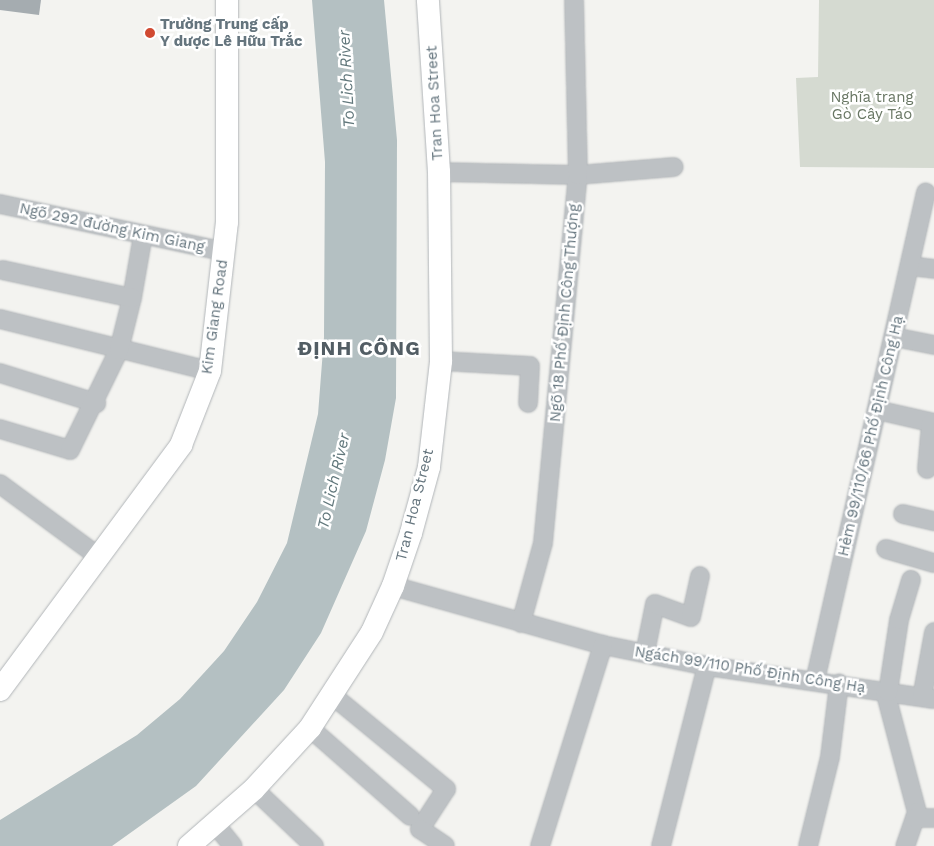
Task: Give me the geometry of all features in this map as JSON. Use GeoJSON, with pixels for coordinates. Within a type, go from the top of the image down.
{"type":"FeatureCollection","features":[{"type":"Feature","properties":{"kind":"main road","name":"Kim Giang Road"},"geometry":{"type":"LineString","coordinates":[[2,684],[99,557],[181,445],[210,371],[225,252],[229,150],[227,0]]}},
{"type":"Feature","properties":{"kind":"main road","name":"Tran Hoa Street"},"geometry":{"type":"LineString","coordinates":[[189,846],[254,789],[310,728],[372,632],[394,586],[429,467],[441,362],[439,172],[428,0]]}},
{"type":"Feature","properties":{"kind":"street","name":"Ngõ 18 Phố Định Công Thượng"},"geometry":{"type":"LineString","coordinates":[[521,623],[543,543],[578,175],[574,0]]}},
{"type":"Feature","properties":{"kind":"street"},"geometry":{"type":"LineString","coordinates":[[439,172],[578,175],[674,167]]}},
{"type":"Feature","properties":{"kind":"street","name":"Hẻm 99/110/66 Phố Định Công Hạ"},"geometry":{"type":"LineString","coordinates":[[815,680],[926,192]]}},
{"type":"Feature","properties":{"kind":"street","name":"Ngõ 292 đường Kim Giang"},"geometry":{"type":"LineString","coordinates":[[0,204],[225,252]]}},
{"type":"Feature","properties":{"kind":"street"},"geometry":{"type":"LineString","coordinates":[[0,429],[70,450],[96,403],[119,350],[132,298],[143,235]]}},
{"type":"Feature","properties":{"kind":"street"},"geometry":{"type":"LineString","coordinates":[[910,266],[934,269]]}},
{"type":"Feature","properties":{"kind":"street"},"geometry":{"type":"LineString","coordinates":[[3,270],[132,298]]}},
{"type":"Feature","properties":{"kind":"street"},"geometry":{"type":"LineString","coordinates":[[0,319],[210,371]]}},
{"type":"Feature","properties":{"kind":"street"},"geometry":{"type":"LineString","coordinates":[[894,337],[934,345]]}},
{"type":"Feature","properties":{"kind":"street"},"geometry":{"type":"LineString","coordinates":[[441,362],[530,366],[528,403]]}},
{"type":"Feature","properties":{"kind":"street"},"geometry":{"type":"LineString","coordinates":[[0,373],[96,403]]}},
{"type":"Feature","properties":{"kind":"street"},"geometry":{"type":"LineString","coordinates":[[877,410],[932,423],[928,469]]}},
{"type":"Feature","properties":{"kind":"street"},"geometry":{"type":"LineString","coordinates":[[0,484],[99,557]]}},
{"type":"Feature","properties":{"kind":"street"},"geometry":{"type":"LineString","coordinates":[[903,514],[934,521]]}},
{"type":"Feature","properties":{"kind":"street"},"geometry":{"type":"LineString","coordinates":[[886,548],[934,563]]}},
{"type":"Feature","properties":{"kind":"street"},"geometry":{"type":"LineString","coordinates":[[645,653],[656,604],[691,616],[700,576]]}},
{"type":"Feature","properties":{"kind":"street"},"geometry":{"type":"LineString","coordinates":[[905,846],[917,812],[886,691],[899,620],[911,580]]}},
{"type":"Feature","properties":{"kind":"street","name":"Ngách 99/110 Phố Định Công Hạ"},"geometry":{"type":"LineString","coordinates":[[394,586],[602,645],[707,666],[815,680],[928,698]]}},
{"type":"Feature","properties":{"kind":"street"},"geometry":{"type":"LineString","coordinates":[[928,698],[934,632]]}},
{"type":"Feature","properties":{"kind":"street"},"geometry":{"type":"LineString","coordinates":[[540,846],[602,645]]}},
{"type":"Feature","properties":{"kind":"street"},"geometry":{"type":"LineString","coordinates":[[661,846],[707,666]]}},
{"type":"Feature","properties":{"kind":"street"},"geometry":{"type":"LineString","coordinates":[[808,846],[830,757],[839,684]]}},
{"type":"Feature","properties":{"kind":"street"},"geometry":{"type":"LineString","coordinates":[[332,695],[446,789],[420,829],[445,846]]}},
{"type":"Feature","properties":{"kind":"street"},"geometry":{"type":"LineString","coordinates":[[310,728],[410,816]]}},
{"type":"Feature","properties":{"kind":"street"},"geometry":{"type":"LineString","coordinates":[[254,789],[314,846]]}},
{"type":"Feature","properties":{"kind":"street"},"geometry":{"type":"LineString","coordinates":[[915,818],[934,818]]}},
{"type":"Feature","properties":{"kind":"street"},"geometry":{"type":"LineString","coordinates":[[215,824],[233,846]]}},
{"type":"Feature","properties":{"kind":"green space","name":"Nghĩa trang Gò Cây Táo"},"geometry":{"type":"Polygon","coordinates":[[[819,0],[934,0],[934,168],[800,167],[796,78],[818,77],[819,0]]]}},
{"type":"Feature","properties":{"kind":"water","name":"To Lich River"},"geometry":{"type":"Polygon","coordinates":[[[312,0],[384,0],[397,140],[396,398],[385,460],[366,531],[321,633],[284,690],[196,786],[112,846],[0,846],[0,820],[137,735],[180,699],[224,651],[257,602],[287,543],[318,414],[324,337],[325,162],[312,0]]]}},
{"type":"Feature","properties":{"kind":"building"},"geometry":{"type":"Polygon","coordinates":[[[0,0],[41,0],[39,15],[0,10],[0,0]]]}},
{"type":"Feature","properties":{"kind":"place","name":"Trường Trung cấp Y dược Lê Hữu Trắc"},"geometry":{"type":"Point","coordinates":[150,33]}},
{"type":"Feature","properties":{"kind":"district","name":"ĐỊNH CÔNG"},"geometry":{"type":"Point","coordinates":[359,348]}}]}
